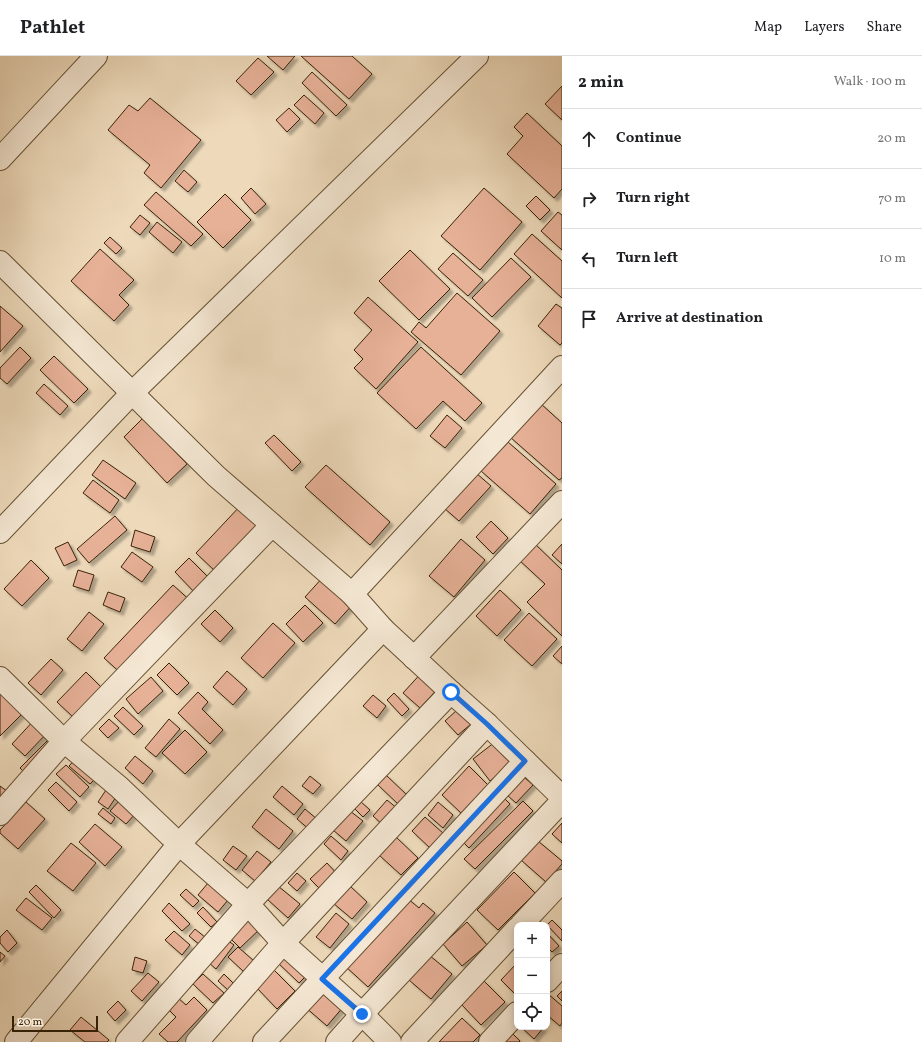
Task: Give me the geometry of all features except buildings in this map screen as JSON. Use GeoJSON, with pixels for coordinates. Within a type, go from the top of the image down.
{"type":"FeatureCollection","features":[{"type":"Feature","properties":{"kind":"street"},"geometry":{"type":"LineString","coordinates":[[0,159],[96,56]]}},
{"type":"Feature","properties":{"kind":"street"},"geometry":{"type":"LineString","coordinates":[[0,532],[132,394],[477,56]]}},
{"type":"Feature","properties":{"kind":"street"},"geometry":{"type":"LineString","coordinates":[[0,262],[216,476],[352,594],[383,629],[487,724],[562,797]]}},
{"type":"Feature","properties":{"kind":"street"},"geometry":{"type":"LineString","coordinates":[[352,594],[562,367]]}},
{"type":"Feature","properties":{"kind":"street"},"geometry":{"type":"LineString","coordinates":[[414,658],[562,502]]}},
{"type":"Feature","properties":{"kind":"street"},"geometry":{"type":"LineString","coordinates":[[0,814],[64,741],[272,526]]}},
{"type":"Feature","properties":{"kind":"street"},"geometry":{"type":"LineString","coordinates":[[16,1042],[179,844],[383,629]]}},
{"type":"Feature","properties":{"kind":"street"},"geometry":{"type":"LineString","coordinates":[[0,678],[64,741],[119,787],[179,844],[248,904],[283,943],[362,1014],[390,1042]]}},
{"type":"Feature","properties":{"kind":"street"},"geometry":{"type":"LineString","coordinates":[[127,1042],[248,904],[451,692]]}},
{"type":"Feature","properties":{"kind":"street"},"geometry":{"type":"LineString","coordinates":[[197,1042],[283,943],[487,724]]}},
{"type":"Feature","properties":{"kind":"street"},"geometry":{"type":"LineString","coordinates":[[264,1042],[525,761]]}},
{"type":"Feature","properties":{"kind":"street"},"geometry":{"type":"LineString","coordinates":[[337,1042],[562,801]]}},
{"type":"Feature","properties":{"kind":"street"},"geometry":{"type":"LineString","coordinates":[[524,922],[562,881]]}},
{"type":"Feature","properties":{"kind":"street"},"geometry":{"type":"LineString","coordinates":[[412,1042],[514,933]]}},
{"type":"Feature","properties":{"kind":"street"},"geometry":{"type":"LineString","coordinates":[[550,978],[562,965]]}},
{"type":"Feature","properties":{"kind":"street"},"geometry":{"type":"LineString","coordinates":[[490,1042],[514,1017]]}},
{"type":"Feature","properties":{"kind":"route"},"geometry":{"type":"LineString","coordinates":[[362,1014],[322,979],[525,761],[451,692]]}}]}
